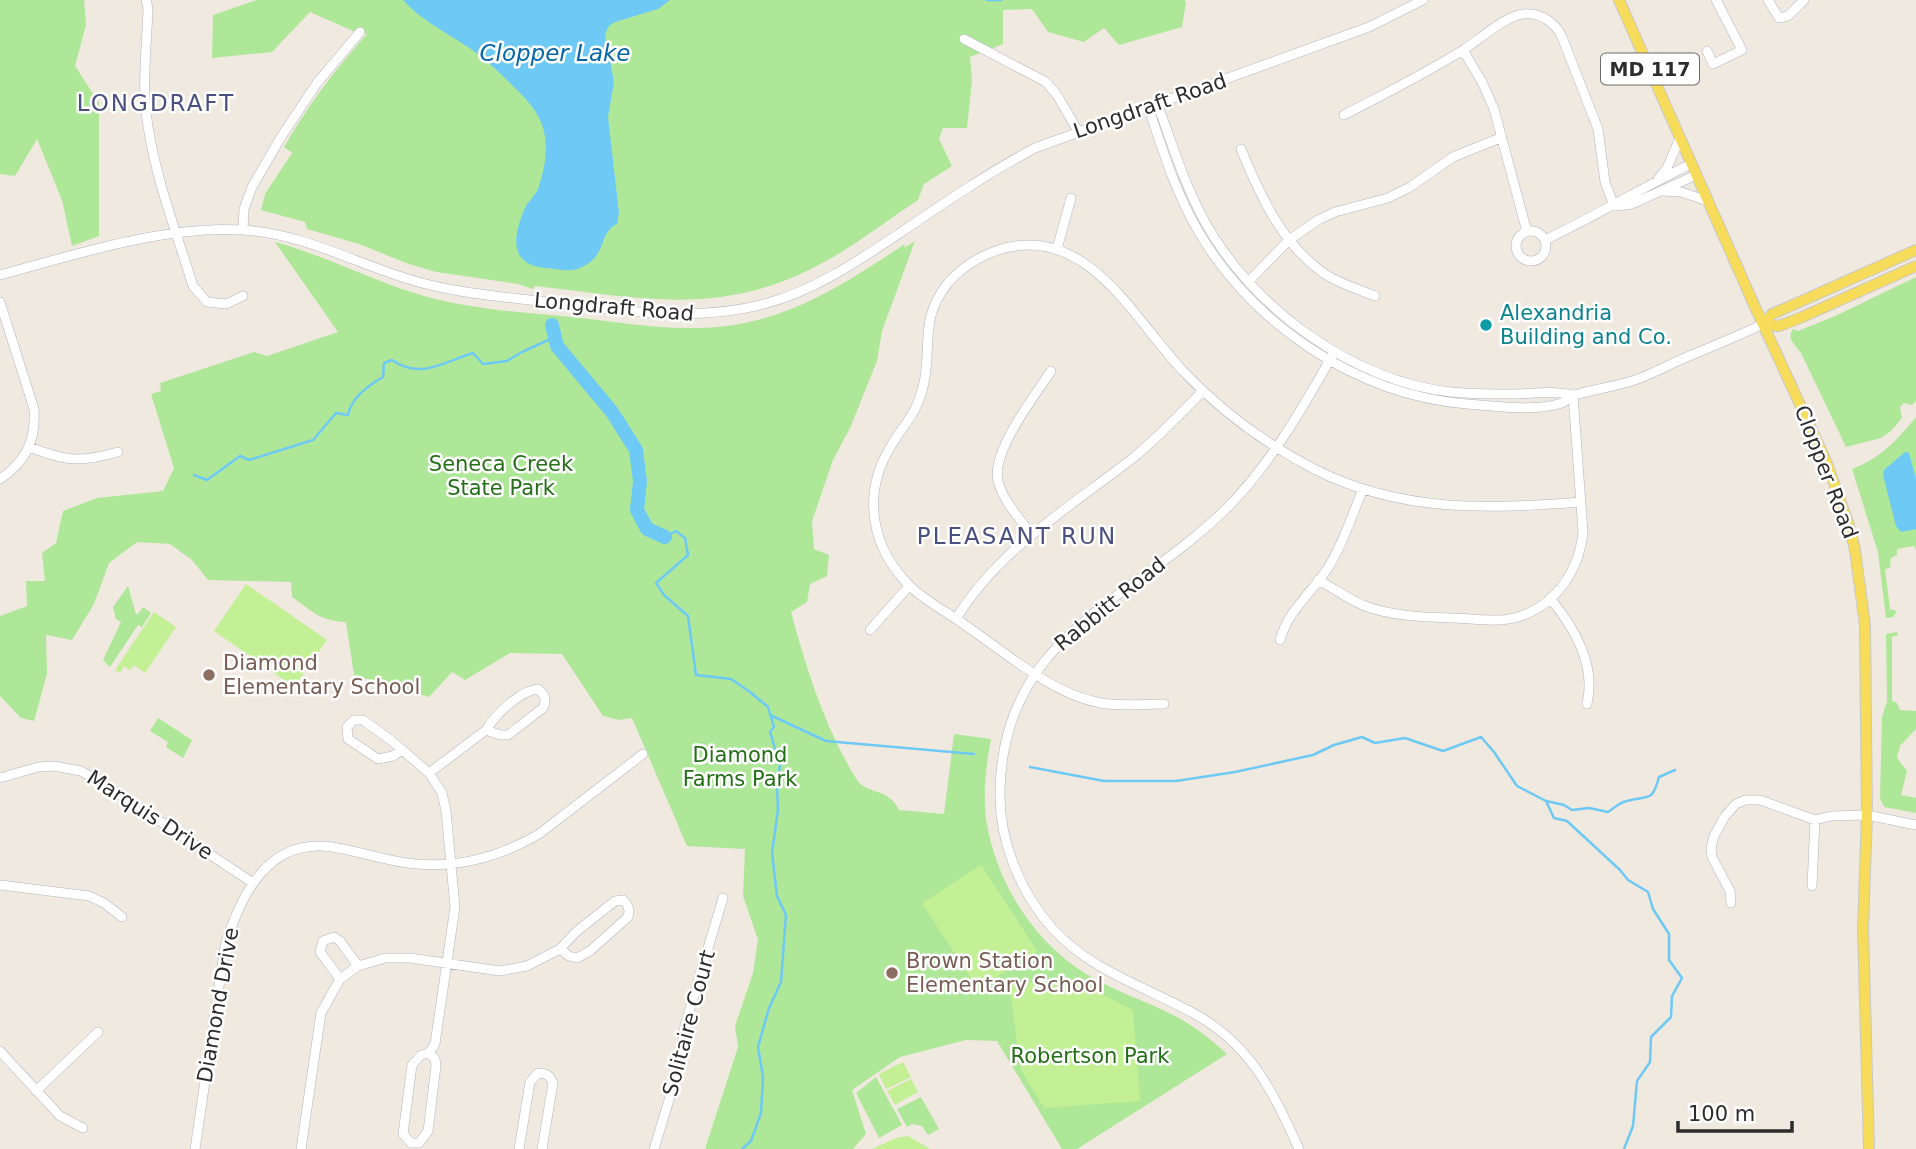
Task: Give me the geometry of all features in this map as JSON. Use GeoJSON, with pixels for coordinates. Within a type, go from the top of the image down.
{"type":"FeatureCollection","features":[{"type":"Feature","properties":{"kind":"main road","name":"Clopper Road"},"geometry":{"type":"LineString","coordinates":[[1619,0],[1826,461],[1855,550],[1865,625],[1867,816],[1863,928],[1869,1149]]}},
{"type":"Feature","properties":{"kind":"main road"},"geometry":{"type":"LineString","coordinates":[[1763,324],[1772,314],[1916,250]]}},
{"type":"Feature","properties":{"kind":"main road"},"geometry":{"type":"LineString","coordinates":[[1763,324],[1779,326],[1800,318],[1916,265]]}},
{"type":"Feature","properties":{"kind":"street"},"geometry":{"type":"LineString","coordinates":[[146,0],[147,125],[192,286],[207,302],[226,304],[243,296]]}},
{"type":"Feature","properties":{"kind":"street","name":"Longdraft Road"},"geometry":{"type":"LineString","coordinates":[[0,275],[66,257],[177,234],[243,230],[295,238],[402,278],[460,292],[667,315],[722,313],[766,304],[808,288],[856,262],[1007,163],[1035,148],[1369,27],[1423,0]]}},
{"type":"Feature","properties":{"kind":"street"},"geometry":{"type":"LineString","coordinates":[[1707,51],[1713,64],[1742,50],[1716,0]]}},
{"type":"Feature","properties":{"kind":"street"},"geometry":{"type":"LineString","coordinates":[[1768,0],[1779,18],[1788,16],[1804,0]]}},
{"type":"Feature","properties":{"kind":"street"},"geometry":{"type":"LineString","coordinates":[[1344,115],[1463,50],[1516,16],[1537,16],[1555,25],[1562,37],[1598,129],[1605,182],[1614,206]]}},
{"type":"Feature","properties":{"kind":"street"},"geometry":{"type":"LineString","coordinates":[[243,230],[244,209],[252,187],[281,137],[317,83],[360,32]]}},
{"type":"Feature","properties":{"kind":"street"},"geometry":{"type":"LineString","coordinates":[[964,39],[1046,82],[1057,95],[1078,131]]}},
{"type":"Feature","properties":{"kind":"street"},"geometry":{"type":"LineString","coordinates":[[1463,50],[1482,82],[1493,109],[1527,232]]}},
{"type":"Feature","properties":{"kind":"street"},"geometry":{"type":"LineString","coordinates":[[1153,105],[1189,191],[1225,253],[1248,282],[1279,312],[1335,351],[1395,378],[1451,392],[1560,392],[1573,395]]}},
{"type":"Feature","properties":{"kind":"street"},"geometry":{"type":"LineString","coordinates":[[1153,105],[1180,195],[1216,259],[1240,289],[1273,320],[1330,360],[1391,388],[1449,403],[1520,407],[1562,403],[1573,395],[1634,381],[1763,324]]}},
{"type":"Feature","properties":{"kind":"street"},"geometry":{"type":"LineString","coordinates":[[1248,282],[1289,240],[1335,212],[1388,198],[1410,187],[1453,157],[1500,138]]}},
{"type":"Feature","properties":{"kind":"street"},"geometry":{"type":"LineString","coordinates":[[1656,181],[1667,168],[1680,138]]}},
{"type":"Feature","properties":{"kind":"street"},"geometry":{"type":"LineString","coordinates":[[1241,149],[1260,195],[1289,240],[1323,272],[1339,282],[1375,296]]}},
{"type":"Feature","properties":{"kind":"street"},"geometry":{"type":"LineString","coordinates":[[1614,206],[1632,204],[1661,191],[1694,170]]}},
{"type":"Feature","properties":{"kind":"street"},"geometry":{"type":"LineString","coordinates":[[1545,240],[1614,206],[1628,195],[1656,181],[1694,170]]}},
{"type":"Feature","properties":{"kind":"street"},"geometry":{"type":"LineString","coordinates":[[1661,191],[1681,192],[1708,201]]}},
{"type":"Feature","properties":{"kind":"street"},"geometry":{"type":"LineString","coordinates":[[1057,249],[1071,198]]}},
{"type":"Feature","properties":{"kind":"street"},"geometry":{"type":"LineString","coordinates":[[1527,232],[1538,233],[1545,240],[1546,250],[1541,258],[1534,261],[1525,260],[1519,255],[1517,239],[1527,232]]}},
{"type":"Feature","properties":{"kind":"street"},"geometry":{"type":"LineString","coordinates":[[1164,704],[1118,705],[1095,702],[1068,692],[1034,672],[909,586],[883,553],[873,500],[879,471],[891,446],[918,405],[925,382],[926,340],[934,306],[947,285],[961,270],[996,250],[1016,245],[1047,246],[1080,259],[1100,274],[1182,371],[1203,391],[1242,424],[1314,469],[1363,489],[1417,503],[1460,508],[1507,508],[1581,502]]}},
{"type":"Feature","properties":{"kind":"street"},"geometry":{"type":"LineString","coordinates":[[0,302],[4,330],[34,409],[35,426],[29,447],[20,463],[0,479]]}},
{"type":"Feature","properties":{"kind":"street","name":"Rabbitt Road"},"geometry":{"type":"LineString","coordinates":[[1299,1149],[1265,1079],[1228,1037],[1193,1012],[1116,976],[1087,959],[1051,926],[1029,896],[1012,861],[1003,832],[999,805],[1000,768],[1011,718],[1034,672],[1068,633],[1225,510],[1253,480],[1277,447],[1335,351]]}},
{"type":"Feature","properties":{"kind":"street"},"geometry":{"type":"LineString","coordinates":[[1032,535],[1001,490],[997,466],[1003,447],[1051,371]]}},
{"type":"Feature","properties":{"kind":"street"},"geometry":{"type":"LineString","coordinates":[[956,619],[989,573],[1032,535],[1132,459],[1203,391]]}},
{"type":"Feature","properties":{"kind":"street"},"geometry":{"type":"LineString","coordinates":[[1318,580],[1363,605],[1389,613],[1512,619],[1534,610],[1567,580],[1578,558],[1583,533],[1573,395]]}},
{"type":"Feature","properties":{"kind":"street"},"geometry":{"type":"LineString","coordinates":[[29,447],[57,457],[76,460],[91,460],[118,452]]}},
{"type":"Feature","properties":{"kind":"street"},"geometry":{"type":"LineString","coordinates":[[1280,640],[1285,622],[1318,580],[1341,544],[1363,489]]}},
{"type":"Feature","properties":{"kind":"street"},"geometry":{"type":"LineString","coordinates":[[870,631],[909,586]]}},
{"type":"Feature","properties":{"kind":"street"},"geometry":{"type":"LineString","coordinates":[[1550,598],[1570,622],[1581,643],[1590,687],[1587,704]]}},
{"type":"Feature","properties":{"kind":"street"},"geometry":{"type":"LineString","coordinates":[[429,774],[486,730],[492,720],[523,695],[538,689],[545,695],[543,708],[508,735],[486,730]]}},
{"type":"Feature","properties":{"kind":"street"},"geometry":{"type":"LineString","coordinates":[[402,750],[393,756],[377,759],[348,739],[347,727],[354,720],[363,720],[402,750],[436,782],[446,811],[455,907],[435,1044],[429,1053],[421,1055],[412,1065],[403,1134],[411,1143],[419,1143],[428,1131],[436,1066],[435,1059],[429,1053]]}},
{"type":"Feature","properties":{"kind":"street","name":"Diamond Drive"},"geometry":{"type":"LineString","coordinates":[[195,1149],[225,946],[234,915],[265,866],[293,849],[311,846],[331,847],[414,864],[452,864],[494,855],[521,845],[539,834],[643,754]]}},
{"type":"Feature","properties":{"kind":"street","name":"Marquis Drive"},"geometry":{"type":"LineString","coordinates":[[0,778],[38,767],[54,766],[81,771],[253,883]]}},
{"type":"Feature","properties":{"kind":"street"},"geometry":{"type":"LineString","coordinates":[[1731,903],[1730,891],[1711,848],[1714,836],[1730,809],[1745,800],[1760,800],[1815,820],[1831,816],[1867,816],[1916,825]]}},
{"type":"Feature","properties":{"kind":"street"},"geometry":{"type":"LineString","coordinates":[[1812,886],[1815,820]]}},
{"type":"Feature","properties":{"kind":"street"},"geometry":{"type":"LineString","coordinates":[[0,886],[89,895],[122,917]]}},
{"type":"Feature","properties":{"kind":"street","name":"Solitaire Court"},"geometry":{"type":"LineString","coordinates":[[654,1149],[680,1064],[685,1025],[723,898]]}},
{"type":"Feature","properties":{"kind":"street"},"geometry":{"type":"LineString","coordinates":[[301,1149],[321,1013],[340,979],[358,966],[385,958],[410,958],[500,971],[527,966],[560,949],[577,931],[615,901],[624,900],[628,905],[628,917],[590,951],[578,958],[569,956],[560,949]]}},
{"type":"Feature","properties":{"kind":"street"},"geometry":{"type":"LineString","coordinates":[[340,979],[320,952],[323,941],[334,937],[340,941],[358,966]]}},
{"type":"Feature","properties":{"kind":"street"},"geometry":{"type":"LineString","coordinates":[[36,1091],[99,1032]]}},
{"type":"Feature","properties":{"kind":"street"},"geometry":{"type":"LineString","coordinates":[[0,1051],[60,1116],[83,1128]]}},
{"type":"Feature","properties":{"kind":"street"},"geometry":{"type":"LineString","coordinates":[[519,1149],[530,1082],[538,1073],[544,1073],[551,1077],[554,1083],[541,1149]]}},
{"type":"Feature","properties":{"kind":"green space"},"geometry":{"type":"Polygon","coordinates":[[[0,0],[84,0],[86,25],[75,66],[99,103],[99,236],[72,246],[62,200],[37,139],[15,176],[0,174],[0,0]]]}},
{"type":"Feature","properties":{"kind":"green space"},"geometry":{"type":"Polygon","coordinates":[[[257,0],[1186,2],[1182,27],[1119,45],[1104,28],[1084,42],[1048,32],[1032,9],[1003,10],[1003,44],[970,57],[972,81],[967,128],[943,128],[939,139],[952,166],[924,184],[918,200],[838,254],[776,284],[741,293],[674,300],[535,286],[533,289],[518,284],[436,272],[359,244],[307,229],[305,222],[261,210],[265,194],[292,153],[284,147],[323,88],[367,34],[353,31],[310,12],[272,52],[212,58],[213,15],[257,0]]]}},
{"type":"Feature","properties":{"kind":"green space"},"geometry":{"type":"Polygon","coordinates":[[[915,241],[882,331],[877,361],[850,428],[833,460],[812,521],[814,549],[829,555],[827,576],[810,584],[807,602],[791,612],[826,720],[861,785],[884,794],[899,810],[944,814],[954,734],[991,739],[986,769],[986,819],[999,867],[1022,911],[1037,931],[1072,965],[1113,988],[1182,1020],[1227,1054],[1077,1149],[1062,1149],[997,1041],[966,1040],[900,1057],[852,1090],[866,1134],[853,1149],[705,1149],[738,1047],[735,1026],[753,973],[758,940],[743,896],[745,849],[687,846],[632,718],[619,720],[603,716],[562,654],[510,653],[465,680],[452,672],[429,697],[354,675],[346,622],[323,618],[292,597],[291,582],[208,580],[192,560],[170,544],[137,542],[109,563],[94,604],[72,640],[46,635],[47,674],[34,721],[21,718],[0,696],[0,616],[27,606],[26,581],[45,581],[42,553],[56,543],[63,511],[97,498],[163,491],[174,468],[151,394],[161,391],[160,383],[254,352],[267,356],[338,332],[275,242],[397,287],[453,303],[649,326],[697,328],[727,326],[782,313],[832,290],[905,244],[904,248],[915,241]]]}},
{"type":"Feature","properties":{"kind":"green space"},"geometry":{"type":"Polygon","coordinates":[[[1916,277],[1916,401],[1912,405],[1904,403],[1900,407],[1902,418],[1881,438],[1846,447],[1801,353],[1792,341],[1791,333],[1793,329],[1798,331],[1835,316],[1916,277]]]}},
{"type":"Feature","properties":{"kind":"green space"},"geometry":{"type":"Polygon","coordinates":[[[1916,417],[1916,550],[1914,546],[1897,549],[1897,555],[1891,558],[1890,568],[1885,569],[1890,609],[1897,611],[1893,617],[1886,618],[1878,552],[1852,469],[1888,447],[1916,417]]]}},
{"type":"Feature","properties":{"kind":"green space"},"geometry":{"type":"Polygon","coordinates":[[[246,584],[327,640],[294,687],[214,631],[246,584]]]}},
{"type":"Feature","properties":{"kind":"green space"},"geometry":{"type":"Polygon","coordinates":[[[128,586],[136,614],[143,607],[151,613],[142,627],[138,625],[110,667],[103,660],[121,622],[116,619],[113,607],[128,586]]]}},
{"type":"Feature","properties":{"kind":"green space"},"geometry":{"type":"Polygon","coordinates":[[[154,612],[176,627],[145,673],[134,665],[130,670],[124,666],[120,673],[115,670],[154,612]]]}},
{"type":"Feature","properties":{"kind":"green space"},"geometry":{"type":"Polygon","coordinates":[[[1897,632],[1898,635],[1892,637],[1892,701],[1897,703],[1900,710],[1916,711],[1916,729],[1900,746],[1897,758],[1907,771],[1901,795],[1916,798],[1916,813],[1884,807],[1880,798],[1882,717],[1887,701],[1886,634],[1897,632]]]}},
{"type":"Feature","properties":{"kind":"green space"},"geometry":{"type":"Polygon","coordinates":[[[158,718],[192,740],[183,758],[166,747],[168,742],[150,731],[158,718]]]}},
{"type":"Feature","properties":{"kind":"green space"},"geometry":{"type":"Polygon","coordinates":[[[981,865],[1037,951],[978,989],[922,903],[981,865]]]}},
{"type":"Feature","properties":{"kind":"green space","name":"Robertson Park"},"geometry":{"type":"Polygon","coordinates":[[[1070,978],[1133,1010],[1140,1101],[1044,1108],[1021,1070],[1009,985],[1070,978]]]}},
{"type":"Feature","properties":{"kind":"green space"},"geometry":{"type":"Polygon","coordinates":[[[903,1062],[911,1077],[886,1089],[879,1074],[903,1062]]]}},
{"type":"Feature","properties":{"kind":"green space"},"geometry":{"type":"Polygon","coordinates":[[[876,1077],[902,1125],[879,1138],[856,1093],[876,1077]]]}},
{"type":"Feature","properties":{"kind":"green space"},"geometry":{"type":"Polygon","coordinates":[[[911,1079],[918,1092],[895,1105],[887,1091],[911,1079]]]}},
{"type":"Feature","properties":{"kind":"green space"},"geometry":{"type":"Polygon","coordinates":[[[921,1097],[939,1129],[928,1135],[922,1126],[912,1124],[907,1127],[897,1109],[921,1097]]]}},
{"type":"Feature","properties":{"kind":"green space"},"geometry":{"type":"Polygon","coordinates":[[[908,1136],[930,1149],[872,1149],[896,1138],[908,1136]]]}},
{"type":"Feature","properties":{"kind":"water","name":"Clopper Lake"},"geometry":{"type":"Polygon","coordinates":[[[403,0],[670,0],[658,9],[615,22],[605,34],[614,82],[608,117],[619,213],[617,224],[607,233],[596,256],[590,262],[578,269],[560,270],[533,265],[519,255],[516,238],[518,229],[525,208],[538,189],[545,160],[545,134],[539,118],[525,99],[491,65],[424,19],[403,0]]]}},
{"type":"Feature","properties":{"kind":"water"},"geometry":{"type":"Polygon","coordinates":[[[1905,452],[1909,453],[1916,479],[1916,529],[1901,532],[1896,526],[1883,475],[1884,470],[1905,452]]]}},
{"type":"Feature","properties":{"kind":"waterway"},"geometry":{"type":"LineString","coordinates":[[987,0],[1001,0]]}},
{"type":"Feature","properties":{"kind":"waterway"},"geometry":{"type":"LineString","coordinates":[[552,325],[557,346],[612,412],[636,450],[640,481],[637,510],[647,529],[665,537]]}},
{"type":"Feature","properties":{"kind":"waterway"},"geometry":{"type":"LineString","coordinates":[[194,475],[207,480],[240,456],[249,460],[313,440],[336,413],[348,415],[357,398],[383,377],[384,363],[392,360],[403,366],[422,369],[473,353],[483,364],[507,361],[555,337]]}},
{"type":"Feature","properties":{"kind":"waterway"},"geometry":{"type":"LineString","coordinates":[[665,537],[676,531],[685,538],[688,555],[656,583],[664,595],[688,616],[696,675],[731,679],[768,707],[774,727],[770,732],[780,765],[772,853],[777,896],[786,915],[781,982],[769,1008],[758,1047],[763,1077],[761,1113],[751,1141],[742,1149]]}},
{"type":"Feature","properties":{"kind":"waterway"},"geometry":{"type":"LineString","coordinates":[[770,715],[826,741],[974,754]]}},
{"type":"Feature","properties":{"kind":"waterway"},"geometry":{"type":"LineString","coordinates":[[1030,767],[1104,781],[1176,781],[1235,772],[1313,755],[1334,745],[1362,737],[1375,743],[1405,738],[1443,751],[1481,737],[1517,786],[1546,801],[1554,818],[1567,821],[1628,880],[1648,892],[1653,909],[1669,934],[1669,960],[1682,978],[1672,996],[1671,1017],[1651,1037],[1650,1062],[1637,1081],[1633,1126],[1624,1149]]}},
{"type":"Feature","properties":{"kind":"waterway"},"geometry":{"type":"LineString","coordinates":[[1546,801],[1564,805],[1572,810],[1589,808],[1608,812],[1624,802],[1649,796],[1659,777],[1675,770]]}},
{"type":"Feature","properties":{"kind":"place","name":"Alexandria Building and Co."},"geometry":{"type":"Point","coordinates":[1486,325]}},
{"type":"Feature","properties":{"kind":"place","name":"Diamond Elementary School"},"geometry":{"type":"Point","coordinates":[209,675]}},
{"type":"Feature","properties":{"kind":"place","name":"Brown Station Elementary School"},"geometry":{"type":"Point","coordinates":[892,973]}},
{"type":"Feature","properties":{"kind":"district","name":"LONGDRAFT"},"geometry":{"type":"Point","coordinates":[156,103]}},
{"type":"Feature","properties":{"kind":"district","name":"PLEASANT RUN"},"geometry":{"type":"Point","coordinates":[1017,536]}},
{"type":"Feature","properties":{"kind":"park label","name":"Seneca Creek State Park"},"geometry":{"type":"Point","coordinates":[501,476]}},
{"type":"Feature","properties":{"kind":"park label","name":"Diamond Farms Park"},"geometry":{"type":"Point","coordinates":[740,767]}}]}
